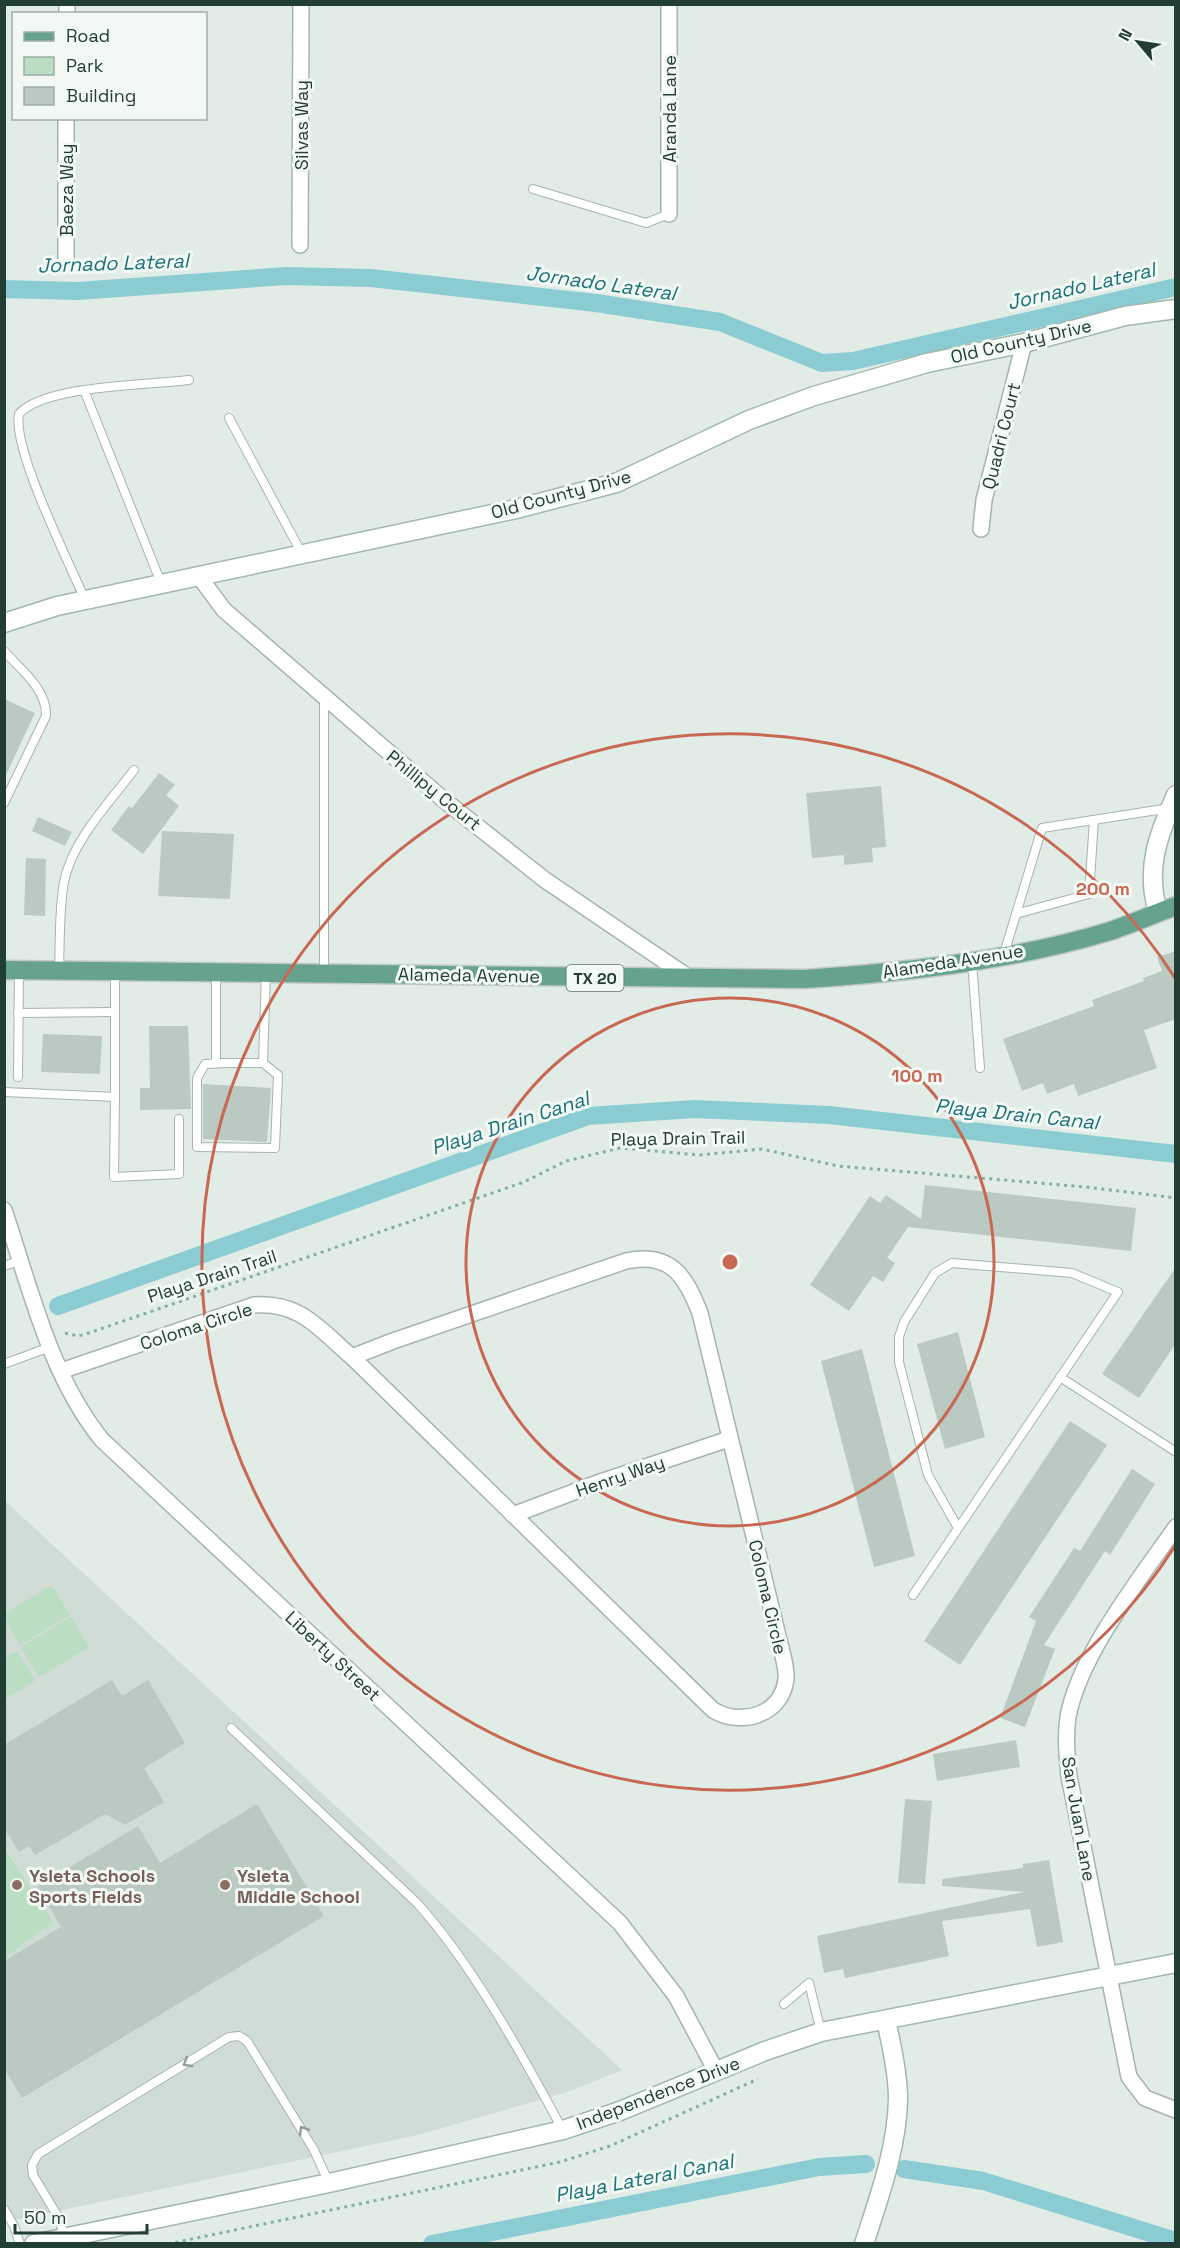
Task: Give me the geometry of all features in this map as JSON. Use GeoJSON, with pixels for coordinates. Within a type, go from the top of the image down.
{"type":"FeatureCollection","features":[{"type":"Feature","properties":{"kind":"main road","name":"Alameda Avenue"},"geometry":{"type":"LineString","coordinates":[[12,971],[324,972],[692,980],[805,979],[1003,956],[1108,932],[1167,909]]}},
{"type":"Feature","properties":{"kind":"street","name":"Silvas Way"},"geometry":{"type":"LineString","coordinates":[[300,245],[301,4]]}},
{"type":"Feature","properties":{"kind":"street","name":"Aranda Lane"},"geometry":{"type":"LineString","coordinates":[[669,4],[669,214]]}},
{"type":"Feature","properties":{"kind":"street","name":"Baeza Way"},"geometry":{"type":"LineString","coordinates":[[66,120],[66,262]]}},
{"type":"Feature","properties":{"kind":"street","name":"Old County Drive"},"geometry":{"type":"LineString","coordinates":[[4,623],[21,616],[85,600],[301,552],[516,509],[616,483],[749,420],[814,396],[927,363],[1024,342],[1125,316],[1176,309]]}},
{"type":"Feature","properties":{"kind":"street","name":"Quadri Court"},"geometry":{"type":"LineString","coordinates":[[981,530],[984,500],[1024,342]]}},
{"type":"Feature","properties":{"kind":"street","name":"Phillipy Court"},"geometry":{"type":"LineString","coordinates":[[198,575],[224,610],[324,699],[444,800],[545,880],[692,980]]}},
{"type":"Feature","properties":{"kind":"street"},"geometry":{"type":"LineString","coordinates":[[1167,909],[1154,899],[1152,865],[1173,801]]}},
{"type":"Feature","properties":{"kind":"street","name":"Liberty Street"},"geometry":{"type":"LineString","coordinates":[[6,1220],[61,1371],[82,1416],[102,1440],[620,1923],[676,1996],[716,2071]]}},
{"type":"Feature","properties":{"kind":"street","name":"Coloma Circle"},"geometry":{"type":"LineString","coordinates":[[61,1371],[254,1305],[271,1304],[287,1307],[303,1314],[352,1357],[713,1710],[734,1719],[749,1718],[770,1708],[782,1693],[786,1674],[700,1313],[690,1290],[675,1269],[652,1259],[626,1261],[352,1357]]}},
{"type":"Feature","properties":{"kind":"street","name":"Henry Way"},"geometry":{"type":"LineString","coordinates":[[513,1515],[600,1482],[729,1439]]}},
{"type":"Feature","properties":{"kind":"street","name":"San Juan Lane"},"geometry":{"type":"LineString","coordinates":[[1176,1527],[1082,1673],[1068,1717],[1066,1740],[1069,1776],[1129,2077],[1145,2098],[1176,2110]]}},
{"type":"Feature","properties":{"kind":"street","name":"Independence Drive"},"geometry":{"type":"LineString","coordinates":[[34,2244],[563,2130],[620,2111],[716,2071],[821,2032],[1176,1963]]}},
{"type":"Feature","properties":{"kind":"street"},"geometry":{"type":"LineString","coordinates":[[864,2244],[894,2139],[898,2098],[894,2054],[886,2021]]}},
{"type":"Feature","properties":{"kind":"lane"},"geometry":{"type":"LineString","coordinates":[[533,189],[646,223],[669,214]]}},
{"type":"Feature","properties":{"kind":"lane"},"geometry":{"type":"LineString","coordinates":[[85,600],[25,458],[17,430],[19,414],[30,404],[84,390],[189,380]]}},
{"type":"Feature","properties":{"kind":"lane"},"geometry":{"type":"LineString","coordinates":[[84,390],[161,583]]}},
{"type":"Feature","properties":{"kind":"lane"},"geometry":{"type":"LineString","coordinates":[[229,418],[301,552]]}},
{"type":"Feature","properties":{"kind":"lane"},"geometry":{"type":"LineString","coordinates":[[4,651],[42,694],[47,704],[46,716],[4,803]]}},
{"type":"Feature","properties":{"kind":"lane"},"geometry":{"type":"LineString","coordinates":[[324,699],[324,972]]}},
{"type":"Feature","properties":{"kind":"lane"},"geometry":{"type":"LineString","coordinates":[[59,971],[62,903],[69,866],[101,813],[134,770]]}},
{"type":"Feature","properties":{"kind":"lane"},"geometry":{"type":"LineString","coordinates":[[1003,956],[1042,828],[1094,820],[1173,801]]}},
{"type":"Feature","properties":{"kind":"lane"},"geometry":{"type":"LineString","coordinates":[[1016,914],[1089,894],[1094,820]]}},
{"type":"Feature","properties":{"kind":"lane"},"geometry":{"type":"LineString","coordinates":[[972,961],[980,1068]]}},
{"type":"Feature","properties":{"kind":"lane"},"geometry":{"type":"LineString","coordinates":[[12,971],[18,1013],[18,1077]]}},
{"type":"Feature","properties":{"kind":"lane"},"geometry":{"type":"LineString","coordinates":[[115,972],[114,1177],[179,1174],[180,1119]]}},
{"type":"Feature","properties":{"kind":"lane"},"geometry":{"type":"LineString","coordinates":[[216,972],[216,1063],[227,1063],[263,1063],[278,1075],[275,1148],[197,1147],[197,1078],[204,1064],[227,1063]]}},
{"type":"Feature","properties":{"kind":"lane"},"geometry":{"type":"LineString","coordinates":[[263,1063],[266,972]]}},
{"type":"Feature","properties":{"kind":"lane"},"geometry":{"type":"LineString","coordinates":[[18,1013],[115,1012]]}},
{"type":"Feature","properties":{"kind":"lane"},"geometry":{"type":"LineString","coordinates":[[4,1092],[115,1097]]}},
{"type":"Feature","properties":{"kind":"lane"},"geometry":{"type":"LineString","coordinates":[[4,1266],[22,1260]]}},
{"type":"Feature","properties":{"kind":"lane"},"geometry":{"type":"LineString","coordinates":[[913,1595],[1118,1292],[1072,1274],[952,1263],[935,1273],[904,1322],[899,1337],[899,1362],[928,1475],[958,1528]]}},
{"type":"Feature","properties":{"kind":"lane"},"geometry":{"type":"LineString","coordinates":[[4,1364],[52,1346]]}},
{"type":"Feature","properties":{"kind":"lane"},"geometry":{"type":"LineString","coordinates":[[1060,1377],[1176,1452]]}},
{"type":"Feature","properties":{"kind":"lane"},"geometry":{"type":"LineString","coordinates":[[231,1728],[417,1903],[440,1929],[501,2024],[563,2130]]}},
{"type":"Feature","properties":{"kind":"lane"},"geometry":{"type":"LineString","coordinates":[[784,2004],[809,1983],[821,2032]]}},
{"type":"Feature","properties":{"kind":"lane"},"geometry":{"type":"LineString","coordinates":[[65,2237],[57,2215],[33,2175],[32,2164],[38,2154],[229,2037],[239,2036],[247,2041],[314,2150],[329,2182]]}},
{"type":"Feature","properties":{"kind":"lane"},"geometry":{"type":"LineString","coordinates":[[4,2209],[20,2244]]}},
{"type":"Feature","properties":{"kind":"path","name":"Playa Drain Trail"},"geometry":{"type":"LineString","coordinates":[[65,1333],[78,1336],[86,1334],[167,1303],[243,1281],[524,1182],[566,1161],[620,1149],[700,1155],[762,1149],[838,1166],[1086,1186],[1176,1198]]}},
{"type":"Feature","properties":{"kind":"path"},"geometry":{"type":"LineString","coordinates":[[168,2244],[560,2162],[610,2146],[758,2079]]}},
{"type":"Feature","properties":{"kind":"shaded area","name":"Ysleta Middle School"},"geometry":{"type":"Polygon","coordinates":[[[4,1500],[622,2070],[567,2092],[418,2135],[5,2222],[5,1958],[52,1922],[5,1847],[4,1500]]]}},
{"type":"Feature","properties":{"kind":"green space"},"geometry":{"type":"Polygon","coordinates":[[[52,1585],[70,1615],[20,1645],[5,1619],[5,1613],[52,1585]]]}},
{"type":"Feature","properties":{"kind":"green space"},"geometry":{"type":"Polygon","coordinates":[[[71,1617],[89,1647],[39,1677],[21,1647],[71,1617]]]}},
{"type":"Feature","properties":{"kind":"green space"},"geometry":{"type":"Polygon","coordinates":[[[17,1651],[35,1681],[5,1699],[5,1658],[17,1651]]]}},
{"type":"Feature","properties":{"kind":"green space","name":"Ysleta Schools Sports Fields"},"geometry":{"type":"Polygon","coordinates":[[[4,1847],[53,1922],[5,1958],[4,1958],[4,1847]]]}},
{"type":"Feature","properties":{"kind":"building"},"geometry":{"type":"Polygon","coordinates":[[[4,699],[35,713],[4,779],[4,699]]]}},
{"type":"Feature","properties":{"kind":"building"},"geometry":{"type":"Polygon","coordinates":[[[159,773],[175,785],[166,795],[179,806],[143,854],[111,830],[129,806],[132,808],[159,773]]]}},
{"type":"Feature","properties":{"kind":"building"},"geometry":{"type":"Polygon","coordinates":[[[881,786],[886,847],[872,848],[873,862],[844,865],[844,855],[812,858],[806,793],[881,786]]]}},
{"type":"Feature","properties":{"kind":"building"},"geometry":{"type":"Polygon","coordinates":[[[38,817],[72,832],[65,846],[32,831],[38,817]]]}},
{"type":"Feature","properties":{"kind":"building"},"geometry":{"type":"Polygon","coordinates":[[[162,831],[234,834],[230,899],[158,896],[162,831]]]}},
{"type":"Feature","properties":{"kind":"building"},"geometry":{"type":"Polygon","coordinates":[[[26,858],[46,859],[45,916],[24,915],[26,858]]]}},
{"type":"Feature","properties":{"kind":"building"},"geometry":{"type":"Polygon","coordinates":[[[1176,951],[1176,1019],[1144,1030],[1157,1068],[1078,1096],[1074,1084],[1047,1094],[1043,1083],[1022,1091],[1003,1039],[1094,1006],[1092,1000],[1144,981],[1143,978],[1162,971],[1157,957],[1176,951]]]}},
{"type":"Feature","properties":{"kind":"building"},"geometry":{"type":"Polygon","coordinates":[[[149,1026],[188,1026],[191,1109],[140,1110],[140,1088],[150,1088],[149,1026]]]}},
{"type":"Feature","properties":{"kind":"building"},"geometry":{"type":"Polygon","coordinates":[[[43,1034],[102,1036],[100,1074],[41,1072],[43,1034]]]}},
{"type":"Feature","properties":{"kind":"building"},"geometry":{"type":"Polygon","coordinates":[[[203,1084],[271,1088],[267,1142],[203,1139],[203,1084]]]}},
{"type":"Feature","properties":{"kind":"building"},"geometry":{"type":"Polygon","coordinates":[[[925,1185],[1136,1208],[1131,1251],[908,1227],[887,1258],[895,1263],[883,1282],[873,1276],[849,1311],[810,1285],[870,1196],[880,1203],[886,1195],[921,1219],[925,1185]]]}},
{"type":"Feature","properties":{"kind":"building"},"geometry":{"type":"Polygon","coordinates":[[[1176,1267],[1176,1343],[1139,1398],[1102,1374],[1176,1267]]]}},
{"type":"Feature","properties":{"kind":"building"},"geometry":{"type":"Polygon","coordinates":[[[958,1332],[985,1437],[945,1449],[917,1344],[958,1332]]]}},
{"type":"Feature","properties":{"kind":"building"},"geometry":{"type":"Polygon","coordinates":[[[862,1349],[915,1556],[874,1567],[821,1361],[862,1349]]]}},
{"type":"Feature","properties":{"kind":"building"},"geometry":{"type":"Polygon","coordinates":[[[1070,1421],[1107,1445],[960,1665],[924,1641],[1070,1421]]]}},
{"type":"Feature","properties":{"kind":"building"},"geometry":{"type":"Polygon","coordinates":[[[1132,1469],[1155,1484],[1110,1555],[1105,1551],[1044,1645],[1055,1649],[1025,1727],[1000,1718],[1036,1621],[1029,1617],[1074,1548],[1080,1551],[1132,1469]]]}},
{"type":"Feature","properties":{"kind":"building"},"geometry":{"type":"Polygon","coordinates":[[[112,1680],[122,1696],[148,1680],[185,1743],[144,1768],[164,1802],[125,1825],[105,1814],[35,1855],[29,1846],[19,1852],[4,1828],[4,1745],[112,1680]]]}},
{"type":"Feature","properties":{"kind":"building"},"geometry":{"type":"Polygon","coordinates":[[[1016,1740],[1020,1767],[937,1781],[933,1754],[1016,1740]]]}},
{"type":"Feature","properties":{"kind":"building"},"geometry":{"type":"Polygon","coordinates":[[[905,1799],[932,1801],[925,1884],[898,1883],[905,1799]]]}},
{"type":"Feature","properties":{"kind":"building"},"geometry":{"type":"Polygon","coordinates":[[[257,1804],[324,1916],[22,2098],[4,2068],[4,1961],[61,1927],[37,1887],[138,1826],[160,1863],[257,1804]]]}},
{"type":"Feature","properties":{"kind":"building"},"geometry":{"type":"Polygon","coordinates":[[[1049,1860],[1063,1942],[1037,1947],[1030,1909],[942,1921],[949,1956],[845,1978],[843,1969],[824,1973],[817,1936],[1024,1892],[942,1886],[942,1879],[1023,1868],[1023,1864],[1049,1860]]]}},
{"type":"Feature","properties":{"kind":"waterway","name":"Jornado Lateral"},"geometry":{"type":"LineString","coordinates":[[4,289],[77,291],[286,276],[371,278],[596,303],[720,322],[822,363],[853,361],[1176,287]]}},
{"type":"Feature","properties":{"kind":"waterway","name":"Playa Drain Canal"},"geometry":{"type":"LineString","coordinates":[[58,1306],[588,1116],[694,1109],[829,1115],[1176,1154]]}},
{"type":"Feature","properties":{"kind":"waterway","name":"Playa Lateral Canal"},"geometry":{"type":"LineString","coordinates":[[432,2244],[819,2167],[866,2164]]}},
{"type":"Feature","properties":{"kind":"waterway","name":"Playa Lateral Canal"},"geometry":{"type":"LineString","coordinates":[[904,2169],[983,2181],[1176,2241]]}},
{"type":"Feature","properties":{"kind":"place","name":"Ysleta Schools Sports Fields"},"geometry":{"type":"Point","coordinates":[17,1885]}},
{"type":"Feature","properties":{"kind":"place","name":"Ysleta Middle School"},"geometry":{"type":"Point","coordinates":[225,1885]}}]}
